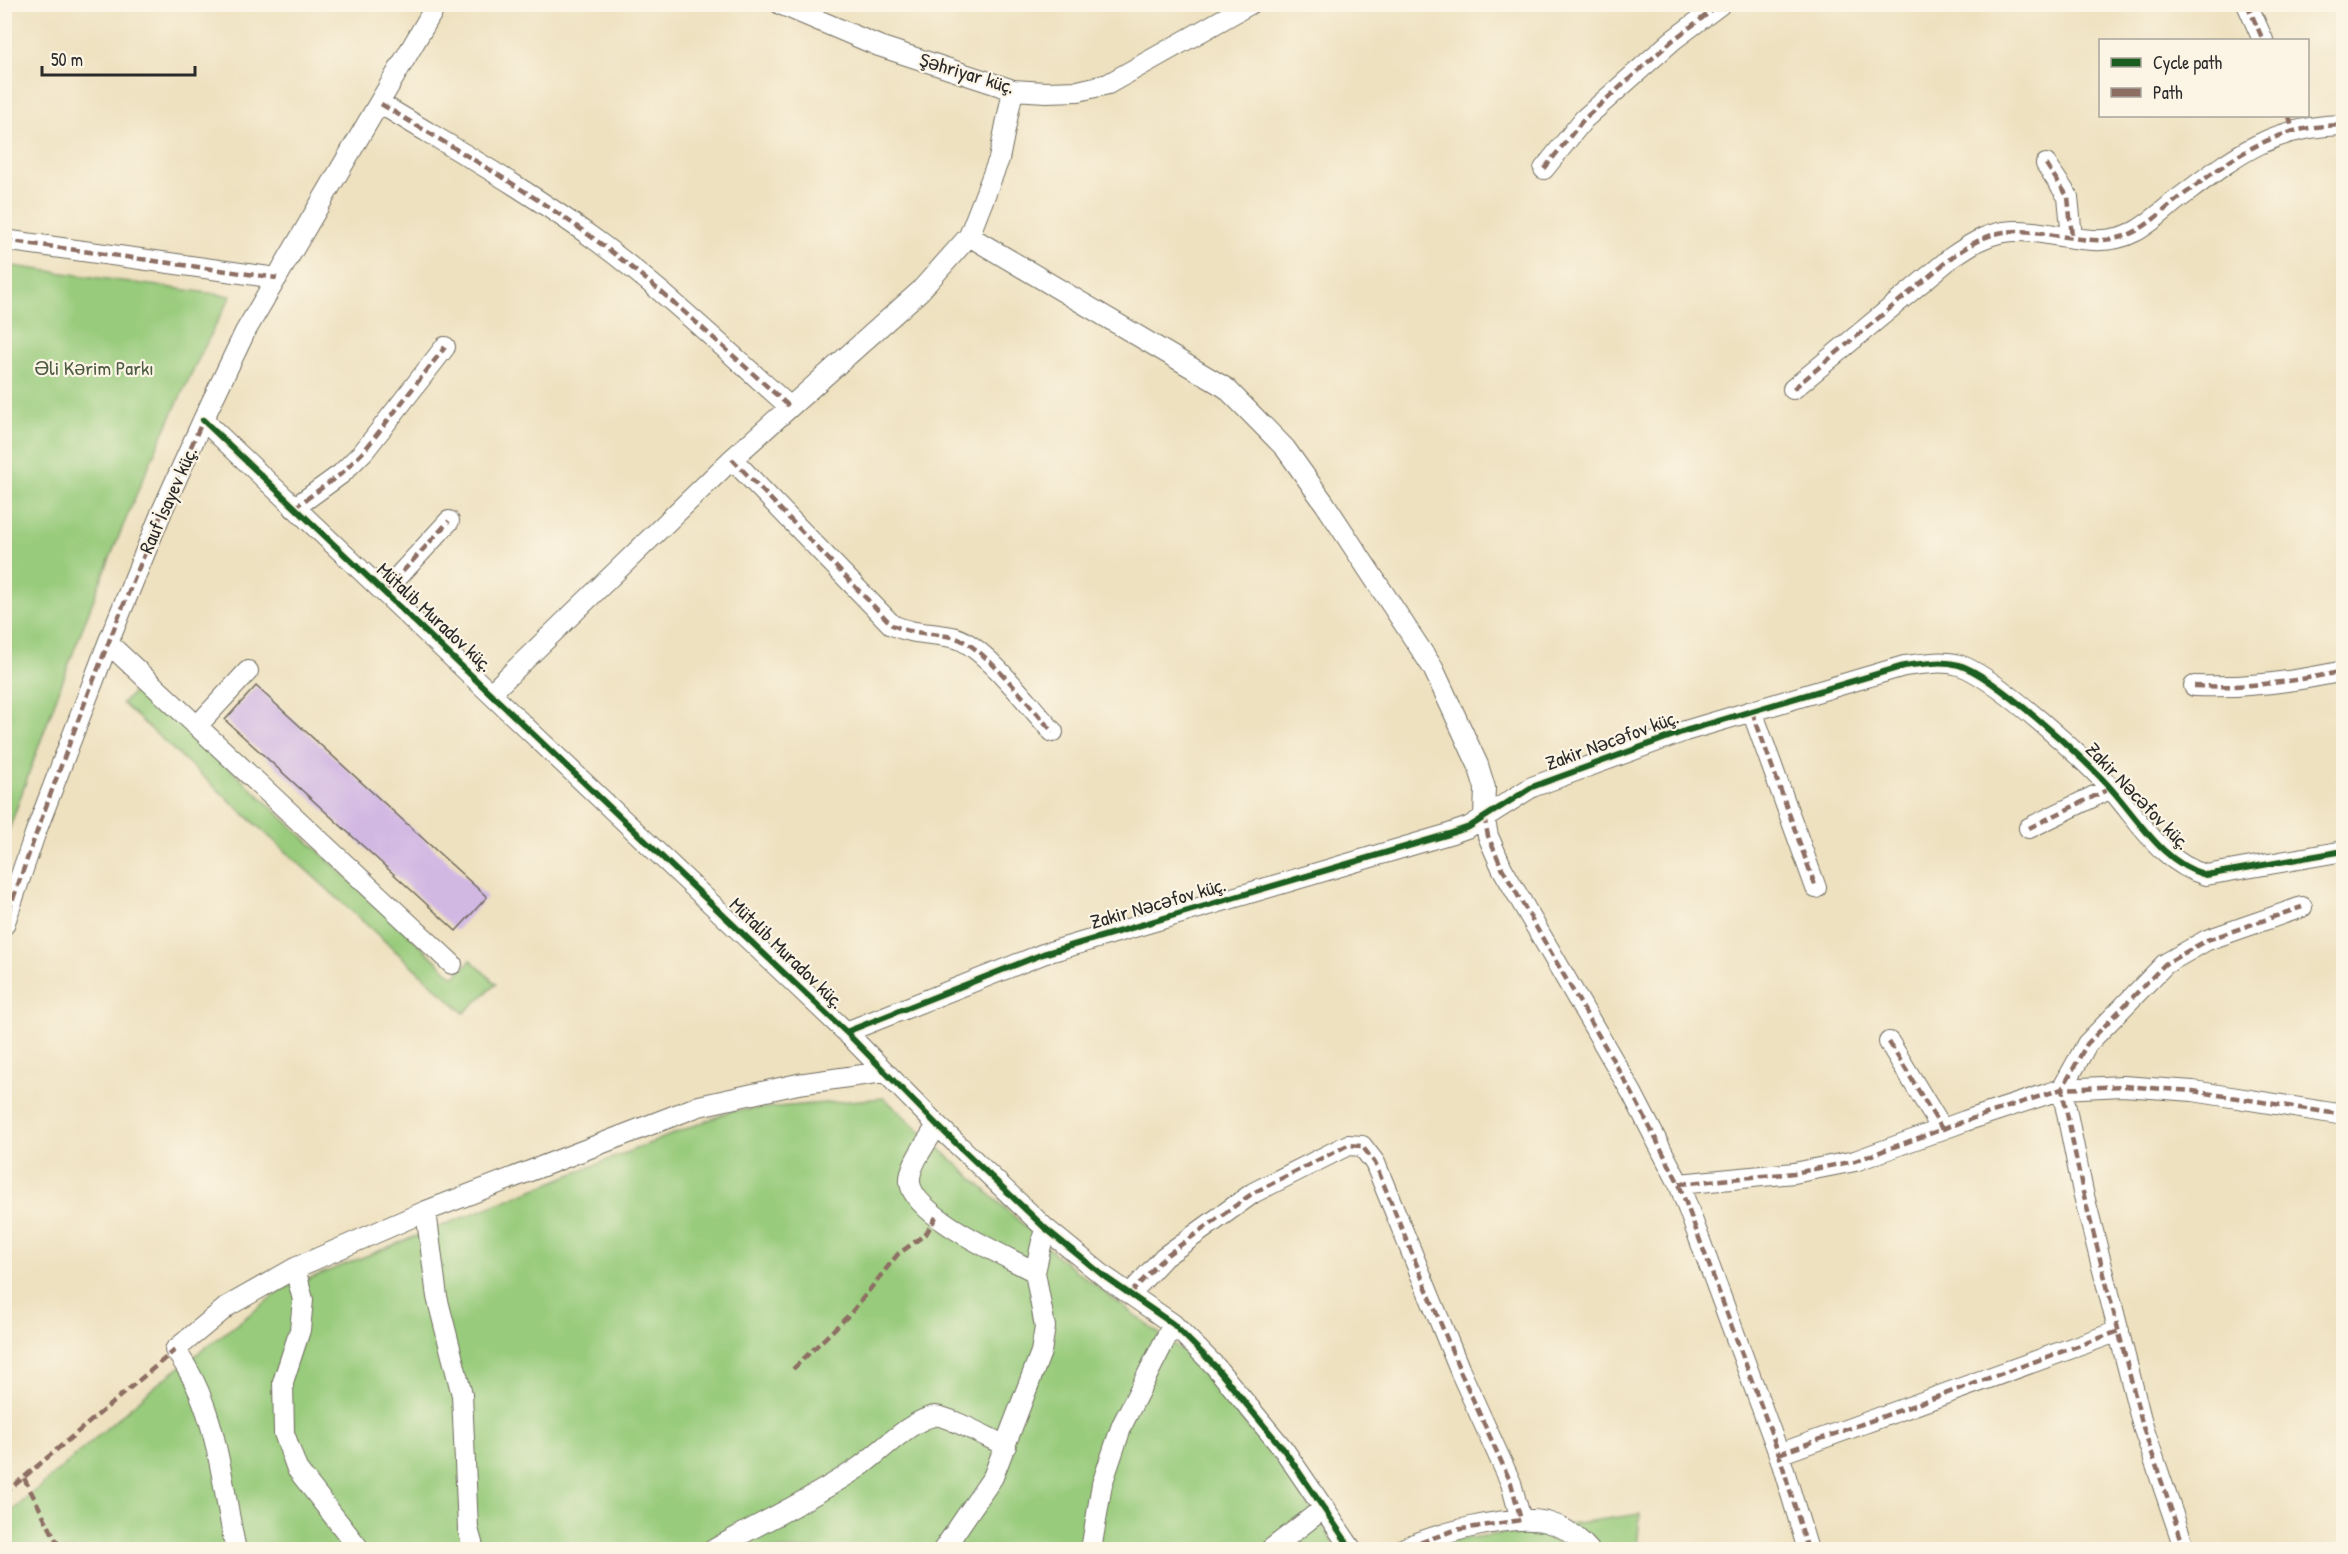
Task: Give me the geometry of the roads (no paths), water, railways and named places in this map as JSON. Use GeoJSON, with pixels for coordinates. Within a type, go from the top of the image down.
{"type":"FeatureCollection","features":[{"type":"Feature","properties":{"kind":"street","name":"Rauf İsayev küç."},"geometry":{"type":"LineString","coordinates":[[4,925],[35,834],[108,643],[162,511],[203,420],[245,332],[381,104],[437,4]]}},
{"type":"Feature","properties":{"kind":"street","name":"Şəhriyar küç."},"geometry":{"type":"LineString","coordinates":[[786,6],[879,46],[1013,90],[1078,91],[1108,84],[1250,4]]}},
{"type":"Feature","properties":{"kind":"street"},"geometry":{"type":"LineString","coordinates":[[1544,169],[1584,119],[1673,40],[1721,4]]}},
{"type":"Feature","properties":{"kind":"street"},"geometry":{"type":"LineString","coordinates":[[2247,4],[2263,39]]}},
{"type":"Feature","properties":{"kind":"street"},"geometry":{"type":"LineString","coordinates":[[491,693],[732,459],[920,291],[969,236],[999,159],[1013,90]]}},
{"type":"Feature","properties":{"kind":"street"},"geometry":{"type":"LineString","coordinates":[[381,104],[518,187],[598,241],[688,316],[790,407]]}},
{"type":"Feature","properties":{"kind":"street"},"geometry":{"type":"LineString","coordinates":[[1792,389],[1952,257],[1980,238],[2005,232],[2033,232],[2104,241],[2134,232],[2236,156],[2275,135],[2291,123],[2343,124]]}},
{"type":"Feature","properties":{"kind":"street"},"geometry":{"type":"LineString","coordinates":[[2046,164],[2068,197],[2072,237]]}},
{"type":"Feature","properties":{"kind":"street"},"geometry":{"type":"LineString","coordinates":[[969,236],[1226,388],[1285,448],[1433,668],[1478,765],[1485,788],[1484,816],[1488,836],[1502,868],[1632,1093],[1678,1184],[1779,1454],[1808,1550]]}},
{"type":"Feature","properties":{"kind":"street"},"geometry":{"type":"LineString","coordinates":[[4,240],[277,278]]}},
{"type":"Feature","properties":{"kind":"street"},"geometry":{"type":"LineString","coordinates":[[294,508],[341,474],[364,451],[445,347]]}},
{"type":"Feature","properties":{"kind":"street","name":"Mütalib Muradov küç."},"geometry":{"type":"LineString","coordinates":[[203,420],[846,1032],[937,1125],[1045,1228],[1173,1324],[1215,1366],[1284,1450],[1352,1550]]}},
{"type":"Feature","properties":{"kind":"street"},"geometry":{"type":"LineString","coordinates":[[732,459],[871,606],[892,625],[911,634],[956,638],[982,654],[1053,732]]}},
{"type":"Feature","properties":{"kind":"street"},"geometry":{"type":"LineString","coordinates":[[384,592],[449,521]]}},
{"type":"Feature","properties":{"kind":"street"},"geometry":{"type":"LineString","coordinates":[[108,643],[452,964]]}},
{"type":"Feature","properties":{"kind":"street","name":"Zakir Nəcəfov küç."},"geometry":{"type":"LineString","coordinates":[[846,1032],[1043,954],[1469,827],[1532,787],[1685,731],[1904,666],[1941,662],[1960,666],[1980,676],[2063,741],[2111,788],[2167,855],[2189,870],[2206,875],[2343,851]]}},
{"type":"Feature","properties":{"kind":"street"},"geometry":{"type":"LineString","coordinates":[[197,726],[248,670]]}},
{"type":"Feature","properties":{"kind":"street"},"geometry":{"type":"LineString","coordinates":[[2194,686],[2241,688],[2343,671]]}},
{"type":"Feature","properties":{"kind":"street"},"geometry":{"type":"LineString","coordinates":[[1752,711],[1816,888]]}},
{"type":"Feature","properties":{"kind":"street"},"geometry":{"type":"LineString","coordinates":[[2030,828],[2111,788]]}},
{"type":"Feature","properties":{"kind":"street"},"geometry":{"type":"LineString","coordinates":[[2185,1550],[2143,1427],[2083,1192],[2062,1089],[2087,1044],[2165,964],[2207,940],[2302,907]]}},
{"type":"Feature","properties":{"kind":"street"},"geometry":{"type":"LineString","coordinates":[[1889,1042],[1942,1129]]}},
{"type":"Feature","properties":{"kind":"street"},"geometry":{"type":"LineString","coordinates":[[236,1550],[208,1410],[191,1372],[175,1350],[228,1306],[295,1268],[426,1211],[699,1106],[798,1084],[884,1072]]}},
{"type":"Feature","properties":{"kind":"street"},"geometry":{"type":"LineString","coordinates":[[1678,1184],[1794,1173],[1855,1161],[2062,1089],[2123,1086],[2193,1091],[2343,1115]]}},
{"type":"Feature","properties":{"kind":"street"},"geometry":{"type":"LineString","coordinates":[[937,1125],[914,1166],[910,1182],[917,1199],[936,1217],[1035,1272]]}},
{"type":"Feature","properties":{"kind":"street"},"geometry":{"type":"LineString","coordinates":[[1130,1294],[1164,1257],[1253,1193],[1348,1145],[1362,1146],[1375,1163],[1461,1373],[1511,1483],[1521,1520]]}},
{"type":"Feature","properties":{"kind":"street"},"geometry":{"type":"LineString","coordinates":[[426,1211],[437,1297],[462,1395],[468,1529],[474,1550]]}},
{"type":"Feature","properties":{"kind":"street"},"geometry":{"type":"LineString","coordinates":[[943,1550],[993,1477],[1041,1352],[1045,1327],[1035,1272],[1045,1228]]}},
{"type":"Feature","properties":{"kind":"street"},"geometry":{"type":"LineString","coordinates":[[295,1268],[303,1300],[300,1330],[283,1382],[284,1433],[297,1469],[360,1550]]}},
{"type":"Feature","properties":{"kind":"street"},"geometry":{"type":"LineString","coordinates":[[1091,1550],[1102,1484],[1122,1425],[1173,1324]]}},
{"type":"Feature","properties":{"kind":"street"},"geometry":{"type":"LineString","coordinates":[[1779,1454],[2119,1331]]}},
{"type":"Feature","properties":{"kind":"street"},"geometry":{"type":"LineString","coordinates":[[714,1550],[793,1509],[859,1467],[916,1425],[935,1415],[947,1417],[1006,1446]]}},
{"type":"Feature","properties":{"kind":"street"},"geometry":{"type":"LineString","coordinates":[[1270,1550],[1324,1508]]}},
{"type":"Feature","properties":{"kind":"street"},"geometry":{"type":"LineString","coordinates":[[1400,1550],[1455,1530],[1521,1520],[1546,1522],[1575,1534],[1589,1550]]}},
{"type":"Feature","properties":{"kind":"park label","name":"Əli Kərim Parkı"},"geometry":{"type":"Point","coordinates":[94,368]}}]}
